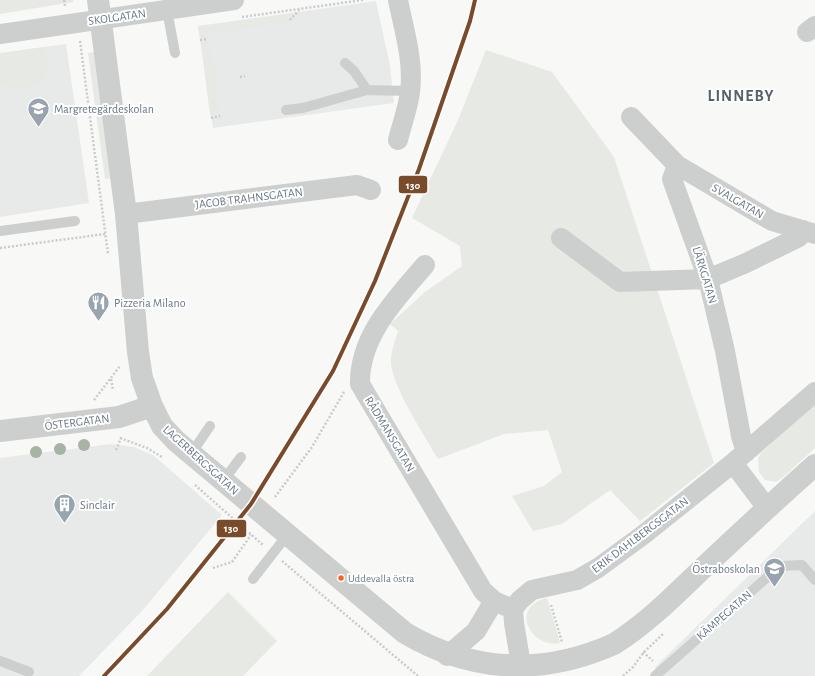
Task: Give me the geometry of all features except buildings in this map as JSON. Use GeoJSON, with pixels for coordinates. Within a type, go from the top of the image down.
{"type":"FeatureCollection","features":[{"type":"Feature","properties":{"kind":"street"},"geometry":{"type":"LineString","coordinates":[[398,0],[411,65],[410,91],[398,140]]}},
{"type":"Feature","properties":{"kind":"street","name":"SKOLGATAN"},"geometry":{"type":"LineString","coordinates":[[0,34],[79,31],[100,9],[168,10],[234,5]]}},
{"type":"Feature","properties":{"kind":"street","name":"LAGERBERGSGATAN"},"geometry":{"type":"LineString","coordinates":[[100,9],[126,214],[138,352],[142,378],[152,406],[162,426],[191,454],[405,633],[447,656],[466,662],[536,672]]}},
{"type":"Feature","properties":{"kind":"street"},"geometry":{"type":"LineString","coordinates":[[631,117],[677,165]]}},
{"type":"Feature","properties":{"kind":"street","name":"SVALGATAN"},"geometry":{"type":"LineString","coordinates":[[677,165],[772,221],[809,232]]}},
{"type":"Feature","properties":{"kind":"street","name":"LÄRKGATAN"},"geometry":{"type":"LineString","coordinates":[[677,165],[672,179],[708,279],[725,351],[741,436],[740,458]]}},
{"type":"Feature","properties":{"kind":"street","name":"JACOB TRAHNSGATAN"},"geometry":{"type":"LineString","coordinates":[[126,214],[357,184],[371,190]]}},
{"type":"Feature","properties":{"kind":"street","name":"SVALGATAN"},"geometry":{"type":"LineString","coordinates":[[708,279],[746,263],[809,232]]}},
{"type":"Feature","properties":{"kind":"street"},"geometry":{"type":"LineString","coordinates":[[561,238],[620,282],[708,279]]}},
{"type":"Feature","properties":{"kind":"street","name":"RÅDMANSGATAN"},"geometry":{"type":"LineString","coordinates":[[426,265],[393,302],[381,318],[359,369],[360,384],[483,591],[494,601],[513,609]]}},
{"type":"Feature","properties":{"kind":"street","name":"ERIK DAHLBERGSGATAN"},"geometry":{"type":"LineString","coordinates":[[513,609],[520,600],[532,590],[576,580],[598,568],[643,535],[740,458],[815,392]]}},
{"type":"Feature","properties":{"kind":"street","name":"ÖSTERGATAN"},"geometry":{"type":"LineString","coordinates":[[0,430],[118,417],[152,406]]}},
{"type":"Feature","properties":{"kind":"street"},"geometry":{"type":"LineString","coordinates":[[740,458],[767,508]]}},
{"type":"Feature","properties":{"kind":"street"},"geometry":{"type":"LineString","coordinates":[[513,609],[514,623],[536,672],[562,666],[592,655],[613,644],[637,628],[815,465]]}},
{"type":"Feature","properties":{"kind":"street"},"geometry":{"type":"LineString","coordinates":[[447,656],[476,632],[494,601]]}},
{"type":"Feature","properties":{"kind":"lane"},"geometry":{"type":"LineString","coordinates":[[168,10],[175,52]]}},
{"type":"Feature","properties":{"kind":"lane"},"geometry":{"type":"LineString","coordinates":[[345,63],[354,71],[367,90]]}},
{"type":"Feature","properties":{"kind":"lane"},"geometry":{"type":"LineString","coordinates":[[286,110],[303,108],[367,90],[410,91]]}},
{"type":"Feature","properties":{"kind":"lane"},"geometry":{"type":"LineString","coordinates":[[0,231],[75,221]]}},
{"type":"Feature","properties":{"kind":"lane"},"geometry":{"type":"LineString","coordinates":[[191,454],[202,435],[210,426]]}},
{"type":"Feature","properties":{"kind":"lane"},"geometry":{"type":"LineString","coordinates":[[223,480],[241,456]]}},
{"type":"Feature","properties":{"kind":"lane"},"geometry":{"type":"LineString","coordinates":[[253,579],[288,534]]}},
{"type":"Feature","properties":{"kind":"lane","name":"KÄMPEGATAN"},"geometry":{"type":"LineString","coordinates":[[655,676],[780,566],[802,565],[815,580]]}},
{"type":"Feature","properties":{"kind":"lane"},"geometry":{"type":"LineString","coordinates":[[0,661],[29,672]]}},
{"type":"Feature","properties":{"kind":"path"},"geometry":{"type":"LineString","coordinates":[[64,0],[65,7]]}},
{"type":"Feature","properties":{"kind":"path"},"geometry":{"type":"LineString","coordinates":[[234,5],[299,9],[363,0]]}},
{"type":"Feature","properties":{"kind":"path"},"geometry":{"type":"LineString","coordinates":[[290,20],[299,9]]}},
{"type":"Feature","properties":{"kind":"path"},"geometry":{"type":"LineString","coordinates":[[79,31],[108,257]]}},
{"type":"Feature","properties":{"kind":"path"},"geometry":{"type":"LineString","coordinates":[[200,40],[208,39]]}},
{"type":"Feature","properties":{"kind":"path"},"geometry":{"type":"LineString","coordinates":[[240,77],[245,76]]}},
{"type":"Feature","properties":{"kind":"path"},"geometry":{"type":"LineString","coordinates":[[211,118],[220,116]]}},
{"type":"Feature","properties":{"kind":"path"},"geometry":{"type":"LineString","coordinates":[[0,248],[105,234]]}},
{"type":"Feature","properties":{"kind":"path"},"geometry":{"type":"LineString","coordinates":[[110,379],[113,390]]}},
{"type":"Feature","properties":{"kind":"path"},"geometry":{"type":"LineString","coordinates":[[275,497],[312,447],[346,389],[360,384]]}},
{"type":"Feature","properties":{"kind":"path"},"geometry":{"type":"LineString","coordinates":[[114,437],[121,438],[147,448],[164,459]]}},
{"type":"Feature","properties":{"kind":"path"},"geometry":{"type":"LineString","coordinates":[[116,450],[121,438]]}},
{"type":"Feature","properties":{"kind":"path"},"geometry":{"type":"LineString","coordinates":[[193,483],[251,535],[417,676]]}},
{"type":"Feature","properties":{"kind":"path"},"geometry":{"type":"LineString","coordinates":[[213,568],[232,562],[251,535]]}},
{"type":"Feature","properties":{"kind":"path"},"geometry":{"type":"LineString","coordinates":[[546,587],[563,644]]}},
{"type":"Feature","properties":{"kind":"shaded area"},"geometry":{"type":"Polygon","coordinates":[[[0,0],[73,0],[73,2],[0,14],[0,0]]]}},
{"type":"Feature","properties":{"kind":"shaded area"},"geometry":{"type":"Polygon","coordinates":[[[376,1],[390,66],[394,103],[213,128],[198,26],[376,1]]]}},
{"type":"Feature","properties":{"kind":"shaded area"},"geometry":{"type":"Polygon","coordinates":[[[290,14],[293,17],[290,20],[288,19],[281,23],[207,34],[208,36],[200,37],[198,27],[290,14]]]}},
{"type":"Feature","properties":{"kind":"shaded area"},"geometry":{"type":"Polygon","coordinates":[[[208,42],[215,72],[219,114],[210,115],[201,43],[208,42]]]}},
{"type":"Feature","properties":{"kind":"shaded area","name":"Margretegärdeskolan"},"geometry":{"type":"Polygon","coordinates":[[[66,44],[89,203],[0,217],[0,53],[66,44]]]}},
{"type":"Feature","properties":{"kind":"shaded area"},"geometry":{"type":"Polygon","coordinates":[[[44,47],[46,75],[41,84],[10,88],[9,83],[0,85],[0,54],[44,47]]]}},
{"type":"Feature","properties":{"kind":"shaded area"},"geometry":{"type":"Polygon","coordinates":[[[486,50],[552,72],[614,157],[714,463],[640,521],[610,490],[562,524],[533,531],[512,496],[544,486],[562,472],[548,430],[504,434],[438,459],[402,396],[392,371],[391,361],[393,346],[398,331],[390,324],[425,292],[462,266],[460,246],[412,218],[458,120],[486,50]]]}},
{"type":"Feature","properties":{"kind":"shaded area"},"geometry":{"type":"Polygon","coordinates":[[[95,52],[111,178],[105,179],[88,53],[95,52]]]}},
{"type":"Feature","properties":{"kind":"shaded area"},"geometry":{"type":"Polygon","coordinates":[[[815,401],[815,448],[776,482],[765,480],[759,472],[758,458],[761,453],[815,401]]]}},
{"type":"Feature","properties":{"kind":"shaded area"},"geometry":{"type":"Polygon","coordinates":[[[111,444],[134,447],[153,455],[222,515],[142,611],[79,676],[0,676],[0,458],[111,444]]]}},
{"type":"Feature","properties":{"kind":"shaded area","name":"Östraboskolan"},"geometry":{"type":"Polygon","coordinates":[[[815,511],[815,676],[658,676],[655,667],[815,511]]]}},
{"type":"Feature","properties":{"kind":"shaded area"},"geometry":{"type":"Polygon","coordinates":[[[228,592],[277,641],[243,676],[147,676],[228,592]]]}},
{"type":"Feature","properties":{"kind":"shaded area"},"geometry":{"type":"Polygon","coordinates":[[[547,598],[560,643],[550,643],[541,640],[533,634],[528,626],[526,618],[528,610],[535,603],[547,598]]]}},
{"type":"Feature","properties":{"kind":"transit line","name":"130"},"geometry":{"type":"LineString","coordinates":[[104,676],[167,609],[251,504],[333,371],[375,281],[419,169],[470,21],[475,0]]}},
{"type":"Feature","properties":{"kind":"place","name":"Margretegärdeskolan"},"geometry":{"type":"Point","coordinates":[39,128]}},
{"type":"Feature","properties":{"kind":"place","name":"Pizzeria Milano"},"geometry":{"type":"Point","coordinates":[98,322]}},
{"type":"Feature","properties":{"kind":"place","name":"Sinclair"},"geometry":{"type":"Point","coordinates":[64,524]}},
{"type":"Feature","properties":{"kind":"place","name":"Uddevalla östra"},"geometry":{"type":"Point","coordinates":[341,578]}},
{"type":"Feature","properties":{"kind":"place","name":"Östraboskolan"},"geometry":{"type":"Point","coordinates":[775,588]}},
{"type":"Feature","properties":{"kind":"district","name":"LINNEBY"},"geometry":{"type":"Point","coordinates":[741,95]}}]}
